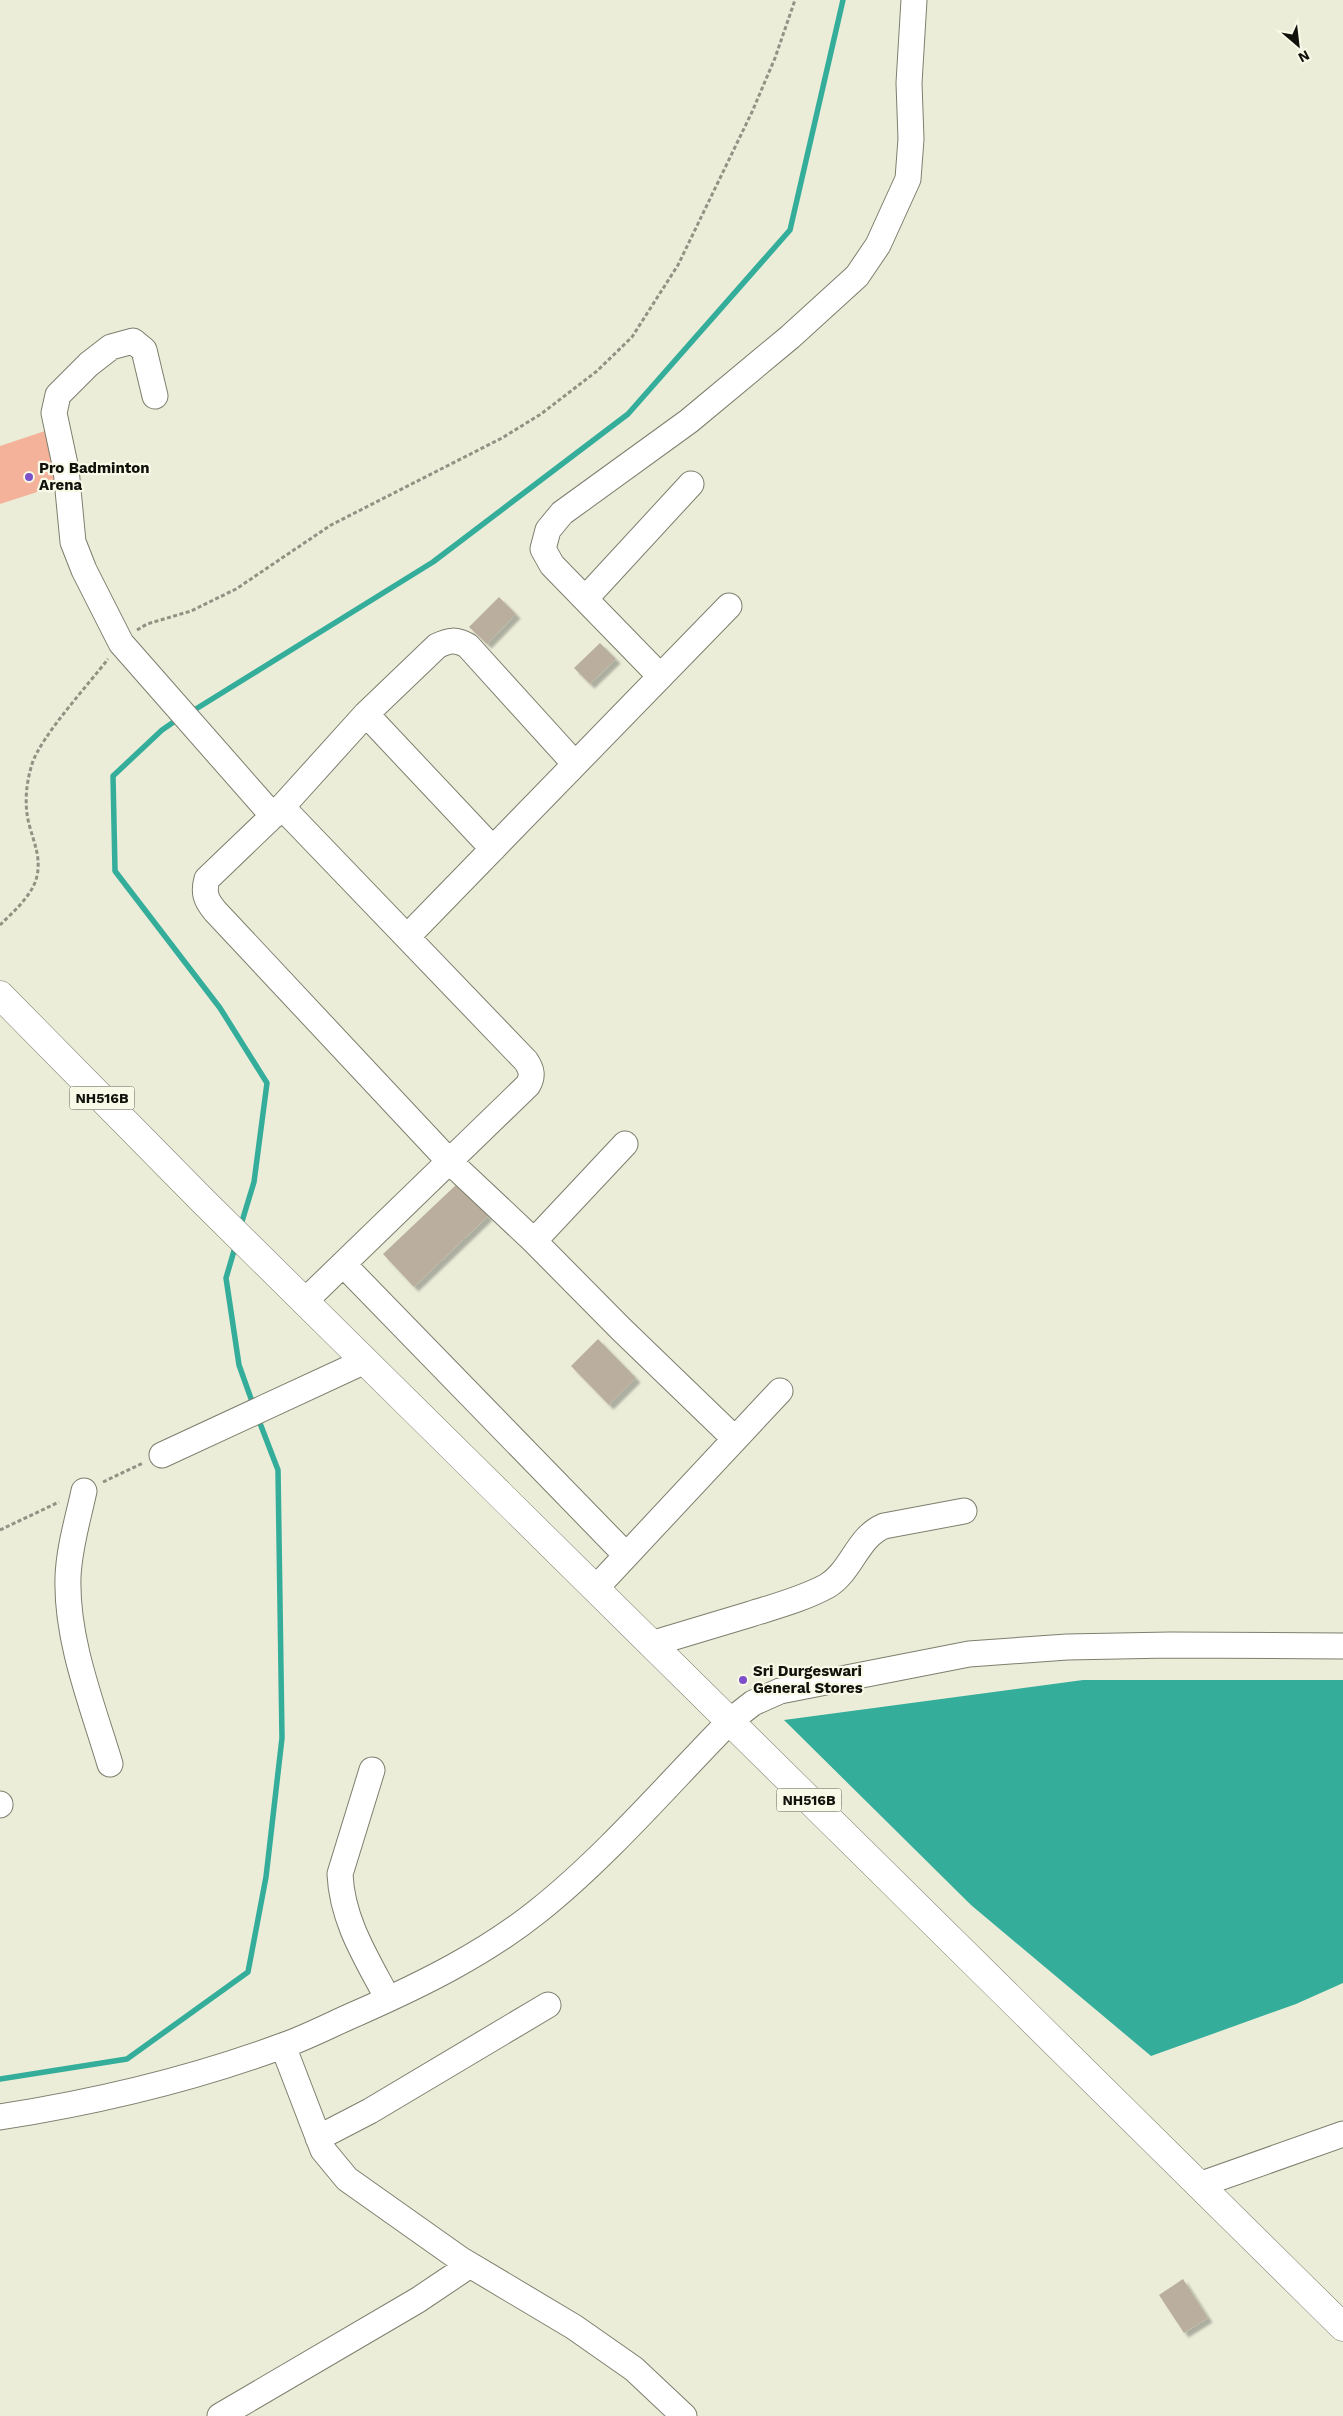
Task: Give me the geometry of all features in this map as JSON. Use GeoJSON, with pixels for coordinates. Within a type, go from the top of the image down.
{"type":"FeatureCollection","features":[{"type":"Feature","properties":{"kind":"highway","name":"NH516B"},"geometry":{"type":"LineString","coordinates":[[0,995],[203,1201],[1343,2327]]}},
{"type":"Feature","properties":{"kind":"street"},"geometry":{"type":"LineString","coordinates":[[660,676],[552,565],[543,548],[548,530],[562,513],[689,421],[790,337],[857,276],[878,245],[908,178],[910,138],[909,83],[914,0]]}},
{"type":"Feature","properties":{"kind":"street"},"geometry":{"type":"LineString","coordinates":[[155,396],[144,350],[133,341],[111,347],[89,364],[58,395],[54,413],[66,469],[73,542],[84,570],[121,643],[278,811],[408,936],[531,1069],[532,1077],[528,1085],[305,1301]]}},
{"type":"Feature","properties":{"kind":"street"},"geometry":{"type":"LineString","coordinates":[[585,599],[691,484]]}},
{"type":"Feature","properties":{"kind":"street"},"geometry":{"type":"LineString","coordinates":[[408,936],[729,606]]}},
{"type":"Feature","properties":{"kind":"street"},"geometry":{"type":"LineString","coordinates":[[576,764],[468,646],[460,641],[449,641],[438,646],[366,714],[278,811],[207,879],[204,890],[207,902],[449,1161],[534,1241],[621,1330],[735,1439]]}},
{"type":"Feature","properties":{"kind":"street"},"geometry":{"type":"LineString","coordinates":[[366,714],[493,849]]}},
{"type":"Feature","properties":{"kind":"street"},"geometry":{"type":"LineString","coordinates":[[534,1241],[624,1144]]}},
{"type":"Feature","properties":{"kind":"street"},"geometry":{"type":"LineString","coordinates":[[343,1264],[626,1555]]}},
{"type":"Feature","properties":{"kind":"street"},"geometry":{"type":"LineString","coordinates":[[162,1455],[365,1361]]}},
{"type":"Feature","properties":{"kind":"street"},"geometry":{"type":"LineString","coordinates":[[595,1588],[780,1391]]}},
{"type":"Feature","properties":{"kind":"street"},"geometry":{"type":"LineString","coordinates":[[84,1491],[72,1540],[68,1577],[70,1617],[82,1668],[110,1764]]}},
{"type":"Feature","properties":{"kind":"street"},"geometry":{"type":"LineString","coordinates":[[651,1644],[793,1601],[828,1585],[842,1574],[867,1537],[884,1526],[964,1511]]}},
{"type":"Feature","properties":{"kind":"street"},"geometry":{"type":"LineString","coordinates":[[0,2118],[94,2101],[190,2076],[282,2046],[388,1999],[468,1959],[538,1911],[594,1860],[730,1721],[753,1703],[780,1691],[969,1654],[1067,1647],[1161,1645],[1343,1646]]}},
{"type":"Feature","properties":{"kind":"street"},"geometry":{"type":"LineString","coordinates":[[372,1770],[340,1874],[341,1890],[345,1912],[360,1948],[388,1999]]}},
{"type":"Feature","properties":{"kind":"street"},"geometry":{"type":"LineString","coordinates":[[318,2138],[370,2110],[548,2005]]}},
{"type":"Feature","properties":{"kind":"street"},"geometry":{"type":"LineString","coordinates":[[282,2046],[318,2138],[334,2165],[347,2179],[470,2265],[574,2326],[627,2364],[684,2416]]}},
{"type":"Feature","properties":{"kind":"street"},"geometry":{"type":"LineString","coordinates":[[1200,2186],[1343,2134]]}},
{"type":"Feature","properties":{"kind":"street"},"geometry":{"type":"LineString","coordinates":[[220,2416],[418,2300],[470,2265]]}},
{"type":"Feature","properties":{"kind":"path"},"geometry":{"type":"LineString","coordinates":[[0,925],[20,906],[36,878],[37,845],[29,824],[25,796],[32,763],[48,736],[121,643],[146,624],[192,611],[236,589],[331,525],[502,438],[541,414],[597,371],[632,337],[678,265],[752,112],[775,58],[795,0]]}},
{"type":"Feature","properties":{"kind":"shaded area"},"geometry":{"type":"Polygon","coordinates":[[[45,431],[62,484],[0,504],[0,446],[45,431]]]}},
{"type":"Feature","properties":{"kind":"water"},"geometry":{"type":"Polygon","coordinates":[[[1083,1680],[1343,1680],[1343,1983],[1296,2004],[1151,2056],[971,1905],[784,1720],[1083,1680]]]}},
{"type":"Feature","properties":{"kind":"building"},"geometry":{"type":"Polygon","coordinates":[[[499,597],[516,614],[487,644],[469,627],[499,597]]]}},
{"type":"Feature","properties":{"kind":"building"},"geometry":{"type":"Polygon","coordinates":[[[600,643],[616,659],[590,684],[574,668],[600,643]]]}},
{"type":"Feature","properties":{"kind":"building"},"geometry":{"type":"Polygon","coordinates":[[[457,1184],[488,1216],[414,1287],[383,1254],[457,1184]]]}},
{"type":"Feature","properties":{"kind":"building"},"geometry":{"type":"Polygon","coordinates":[[[598,1339],[636,1378],[609,1405],[571,1366],[598,1339]]]}},
{"type":"Feature","properties":{"kind":"building"},"geometry":{"type":"Polygon","coordinates":[[[1183,2279],[1208,2318],[1184,2333],[1159,2295],[1183,2279]]]}},
{"type":"Feature","properties":{"kind":"waterway"},"geometry":{"type":"LineString","coordinates":[[191,712],[433,562],[628,414],[790,230],[843,0]]}},
{"type":"Feature","properties":{"kind":"waterway"},"geometry":{"type":"LineString","coordinates":[[178,719],[162,730],[113,776],[115,871],[220,1008],[267,1083],[254,1182],[240,1228]]}},
{"type":"Feature","properties":{"kind":"waterway"},"geometry":{"type":"LineString","coordinates":[[236,1244],[226,1278],[239,1365],[254,1407]]}},
{"type":"Feature","properties":{"kind":"waterway"},"geometry":{"type":"LineString","coordinates":[[0,2079],[127,2059],[248,1972],[266,1877],[282,1738],[278,1470],[258,1418]]}},
{"type":"Feature","properties":{"kind":"place","name":"Pro Badminton Arena"},"geometry":{"type":"Point","coordinates":[29,477]}},
{"type":"Feature","properties":{"kind":"place","name":"Sri Durgeswari General Stores"},"geometry":{"type":"Point","coordinates":[743,1680]}}]}
